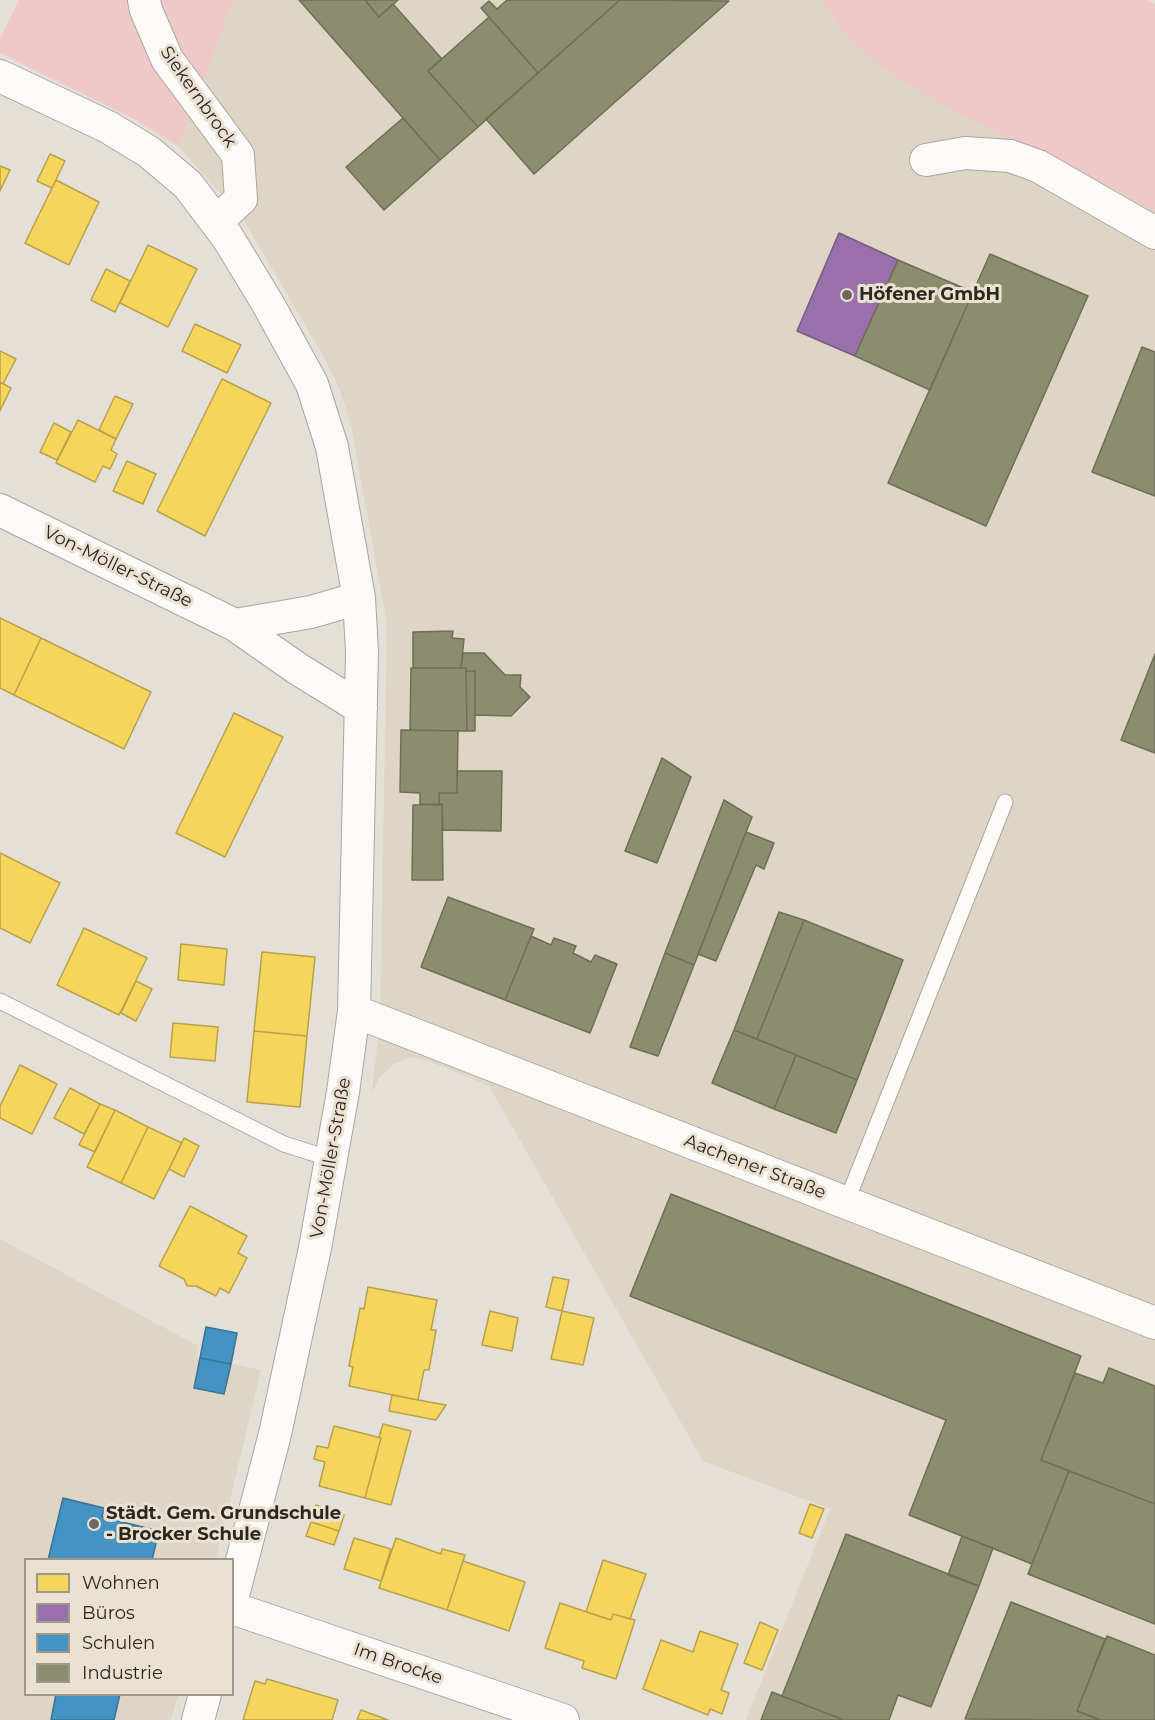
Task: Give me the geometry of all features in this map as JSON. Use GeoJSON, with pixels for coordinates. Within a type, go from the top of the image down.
{"type":"FeatureCollection","features":[{"type":"Feature","properties":{"kind":"street","name":"Siekernbrock"},"geometry":{"type":"LineString","coordinates":[[144,0],[167,59],[238,155],[242,200],[216,222]]}},
{"type":"Feature","properties":{"kind":"street","name":"Von-Möller-Straße"},"geometry":{"type":"LineString","coordinates":[[0,76],[108,127],[149,152],[188,185],[216,222],[268,304],[312,384],[332,447],[359,598],[362,652],[354,1011],[343,1092],[312,1259],[275,1434],[234,1591]]}},
{"type":"Feature","properties":{"kind":"street"},"geometry":{"type":"LineString","coordinates":[[926,160],[965,153],[1010,156],[1038,166],[1155,233]]}},
{"type":"Feature","properties":{"kind":"street","name":"Von-Möller-Straße"},"geometry":{"type":"LineString","coordinates":[[0,510],[235,625],[298,669],[361,708]]}},
{"type":"Feature","properties":{"kind":"street"},"geometry":{"type":"LineString","coordinates":[[235,625],[311,612],[359,598]]}},
{"type":"Feature","properties":{"kind":"street","name":"Aachener Straße"},"geometry":{"type":"LineString","coordinates":[[354,1011],[1155,1323]]}},
{"type":"Feature","properties":{"kind":"street","name":"Im Brocke"},"geometry":{"type":"LineString","coordinates":[[234,1609],[563,1720]]}},
{"type":"Feature","properties":{"kind":"street"},"geometry":{"type":"LineString","coordinates":[[198,1720],[205,1696]]}},
{"type":"Feature","properties":{"kind":"lane"},"geometry":{"type":"LineString","coordinates":[[846,1203],[1005,802]]}},
{"type":"Feature","properties":{"kind":"lane"},"geometry":{"type":"LineString","coordinates":[[0,1000],[284,1144],[331,1160]]}},
{"type":"Feature","properties":{"kind":"shaded area"},"geometry":{"type":"Polygon","coordinates":[[[19,0],[234,0],[179,147],[136,120],[0,53],[0,39],[19,0]]]}},
{"type":"Feature","properties":{"kind":"shaded area"},"geometry":{"type":"Polygon","coordinates":[[[234,0],[823,0],[842,32],[870,58],[959,114],[1069,165],[1155,212],[1155,1720],[746,1720],[830,1509],[703,1461],[489,1086],[431,1062],[412,1057],[394,1064],[379,1078],[372,1093],[380,1019],[387,623],[351,425],[340,390],[321,352],[243,219],[179,147],[234,0]]]}},
{"type":"Feature","properties":{"kind":"shaded area"},"geometry":{"type":"Polygon","coordinates":[[[823,0],[1148,0],[1155,4],[1155,212],[1069,165],[959,114],[902,80],[870,58],[842,32],[823,0]]]}},
{"type":"Feature","properties":{"kind":"shaded area"},"geometry":{"type":"Polygon","coordinates":[[[0,1239],[198,1346],[197,1356],[261,1370],[216,1558],[24,1558],[24,1696],[178,1696],[171,1720],[0,1720],[0,1239]]]}},
{"type":"Feature","properties":{"kind":"building: Wohnen"},"geometry":{"type":"Polygon","coordinates":[[[50,154],[65,161],[52,188],[37,181],[50,154]]]}},
{"type":"Feature","properties":{"kind":"building: Wohnen"},"geometry":{"type":"Polygon","coordinates":[[[0,166],[10,170],[0,191],[0,166]]]}},
{"type":"Feature","properties":{"kind":"building: Wohnen"},"geometry":{"type":"Polygon","coordinates":[[[56,180],[99,202],[69,265],[25,243],[56,180]]]}},
{"type":"Feature","properties":{"kind":"building: Wohnen"},"geometry":{"type":"Polygon","coordinates":[[[148,245],[197,269],[168,327],[120,303],[148,245]]]}},
{"type":"Feature","properties":{"kind":"building: Wohnen"},"geometry":{"type":"Polygon","coordinates":[[[106,269],[130,281],[115,312],[91,300],[106,269]]]}},
{"type":"Feature","properties":{"kind":"building: Wohnen"},"geometry":{"type":"Polygon","coordinates":[[[195,324],[241,345],[227,373],[182,351],[195,324]]]}},
{"type":"Feature","properties":{"kind":"building: Wohnen"},"geometry":{"type":"Polygon","coordinates":[[[0,351],[16,359],[3,384],[0,382],[0,351]]]}},
{"type":"Feature","properties":{"kind":"building: Wohnen"},"geometry":{"type":"Polygon","coordinates":[[[222,379],[271,403],[205,536],[157,511],[222,379]]]}},
{"type":"Feature","properties":{"kind":"building: Wohnen"},"geometry":{"type":"Polygon","coordinates":[[[0,382],[11,388],[0,411],[0,382]]]}},
{"type":"Feature","properties":{"kind":"building: Wohnen"},"geometry":{"type":"Polygon","coordinates":[[[115,396],[133,404],[116,439],[99,430],[115,396]]]}},
{"type":"Feature","properties":{"kind":"building: Wohnen"},"geometry":{"type":"Polygon","coordinates":[[[78,420],[116,439],[111,450],[117,454],[110,469],[103,466],[95,482],[56,463],[78,420]]]}},
{"type":"Feature","properties":{"kind":"building: Wohnen"},"geometry":{"type":"Polygon","coordinates":[[[54,423],[71,432],[57,460],[40,452],[54,423]]]}},
{"type":"Feature","properties":{"kind":"building: Wohnen"},"geometry":{"type":"Polygon","coordinates":[[[127,461],[156,474],[143,504],[113,491],[127,461]]]}},
{"type":"Feature","properties":{"kind":"building: Wohnen"},"geometry":{"type":"Polygon","coordinates":[[[0,618],[41,638],[14,695],[0,688],[0,618]]]}},
{"type":"Feature","properties":{"kind":"building: Wohnen"},"geometry":{"type":"Polygon","coordinates":[[[41,638],[151,692],[124,749],[14,695],[41,638]]]}},
{"type":"Feature","properties":{"kind":"building: Wohnen"},"geometry":{"type":"Polygon","coordinates":[[[234,713],[283,737],[225,857],[176,833],[234,713]]]}},
{"type":"Feature","properties":{"kind":"building: Wohnen"},"geometry":{"type":"Polygon","coordinates":[[[0,853],[60,883],[30,943],[0,928],[0,853]]]}},
{"type":"Feature","properties":{"kind":"building: Wohnen"},"geometry":{"type":"Polygon","coordinates":[[[84,928],[147,958],[119,1015],[57,985],[84,928]]]}},
{"type":"Feature","properties":{"kind":"building: Wohnen"},"geometry":{"type":"Polygon","coordinates":[[[181,944],[227,949],[224,985],[178,980],[181,944]]]}},
{"type":"Feature","properties":{"kind":"building: Wohnen"},"geometry":{"type":"Polygon","coordinates":[[[262,952],[315,957],[307,1036],[254,1031],[262,952]]]}},
{"type":"Feature","properties":{"kind":"building: Wohnen"},"geometry":{"type":"Polygon","coordinates":[[[136,981],[152,989],[136,1021],[121,1013],[136,981]]]}},
{"type":"Feature","properties":{"kind":"building: Wohnen"},"geometry":{"type":"Polygon","coordinates":[[[173,1023],[218,1027],[215,1061],[170,1057],[173,1023]]]}},
{"type":"Feature","properties":{"kind":"building: Wohnen"},"geometry":{"type":"Polygon","coordinates":[[[254,1031],[307,1036],[300,1107],[247,1102],[254,1031]]]}},
{"type":"Feature","properties":{"kind":"building: Wohnen"},"geometry":{"type":"Polygon","coordinates":[[[20,1065],[57,1084],[32,1134],[0,1118],[0,1106],[20,1065]]]}},
{"type":"Feature","properties":{"kind":"building: Wohnen"},"geometry":{"type":"Polygon","coordinates":[[[70,1088],[100,1104],[84,1134],[54,1118],[70,1088]]]}},
{"type":"Feature","properties":{"kind":"building: Wohnen"},"geometry":{"type":"Polygon","coordinates":[[[100,1104],[115,1110],[95,1152],[79,1145],[100,1104]]]}},
{"type":"Feature","properties":{"kind":"building: Wohnen"},"geometry":{"type":"Polygon","coordinates":[[[115,1110],[148,1127],[121,1183],[87,1167],[115,1110]]]}},
{"type":"Feature","properties":{"kind":"building: Wohnen"},"geometry":{"type":"Polygon","coordinates":[[[148,1127],[182,1143],[154,1199],[121,1183],[148,1127]]]}},
{"type":"Feature","properties":{"kind":"building: Wohnen"},"geometry":{"type":"Polygon","coordinates":[[[184,1138],[199,1146],[184,1177],[169,1169],[184,1138]]]}},
{"type":"Feature","properties":{"kind":"building: Wohnen"},"geometry":{"type":"Polygon","coordinates":[[[190,1206],[247,1236],[238,1253],[247,1258],[229,1293],[220,1288],[216,1296],[196,1286],[187,1286],[184,1279],[159,1266],[190,1206]]]}},
{"type":"Feature","properties":{"kind":"building: Wohnen"},"geometry":{"type":"Polygon","coordinates":[[[553,1277],[569,1280],[562,1311],[546,1307],[553,1277]]]}},
{"type":"Feature","properties":{"kind":"building: Wohnen"},"geometry":{"type":"Polygon","coordinates":[[[368,1287],[437,1300],[431,1330],[436,1330],[429,1370],[424,1370],[418,1400],[349,1386],[353,1367],[349,1366],[360,1308],[364,1309],[368,1287]]]}},
{"type":"Feature","properties":{"kind":"building: Wohnen"},"geometry":{"type":"Polygon","coordinates":[[[490,1311],[518,1318],[512,1351],[482,1345],[490,1311]]]}},
{"type":"Feature","properties":{"kind":"building: Wohnen"},"geometry":{"type":"Polygon","coordinates":[[[562,1311],[594,1318],[583,1365],[551,1359],[562,1311]]]}},
{"type":"Feature","properties":{"kind":"building: Wohnen"},"geometry":{"type":"Polygon","coordinates":[[[392,1395],[446,1405],[436,1420],[389,1411],[392,1395]]]}},
{"type":"Feature","properties":{"kind":"building: Wohnen"},"geometry":{"type":"Polygon","coordinates":[[[383,1424],[411,1431],[391,1505],[365,1498],[383,1424]]]}},
{"type":"Feature","properties":{"kind":"building: Wohnen"},"geometry":{"type":"Polygon","coordinates":[[[334,1426],[381,1438],[365,1498],[319,1486],[325,1462],[314,1459],[317,1446],[328,1448],[334,1426]]]}},
{"type":"Feature","properties":{"kind":"building: Wohnen"},"geometry":{"type":"Polygon","coordinates":[[[810,1504],[824,1509],[812,1538],[799,1533],[810,1504]]]}},
{"type":"Feature","properties":{"kind":"building: Wohnen"},"geometry":{"type":"Polygon","coordinates":[[[316,1505],[344,1515],[339,1531],[311,1522],[316,1505]]]}},
{"type":"Feature","properties":{"kind":"building: Wohnen"},"geometry":{"type":"Polygon","coordinates":[[[311,1522],[339,1531],[334,1545],[306,1536],[311,1522]]]}},
{"type":"Feature","properties":{"kind":"building: Wohnen"},"geometry":{"type":"Polygon","coordinates":[[[354,1538],[391,1549],[381,1581],[344,1569],[354,1538]]]}},
{"type":"Feature","properties":{"kind":"building: Wohnen"},"geometry":{"type":"Polygon","coordinates":[[[396,1538],[441,1554],[442,1549],[465,1555],[447,1610],[379,1588],[396,1538]]]}},
{"type":"Feature","properties":{"kind":"building: Wohnen"},"geometry":{"type":"Polygon","coordinates":[[[603,1560],[646,1574],[630,1619],[613,1614],[611,1620],[586,1612],[603,1560]]]}},
{"type":"Feature","properties":{"kind":"building: Wohnen"},"geometry":{"type":"Polygon","coordinates":[[[463,1561],[525,1582],[509,1631],[447,1610],[463,1561]]]}},
{"type":"Feature","properties":{"kind":"building: Wohnen"},"geometry":{"type":"Polygon","coordinates":[[[560,1603],[611,1620],[613,1614],[635,1620],[616,1679],[582,1668],[584,1661],[545,1648],[560,1603]]]}},
{"type":"Feature","properties":{"kind":"building: Wohnen"},"geometry":{"type":"Polygon","coordinates":[[[760,1622],[778,1630],[762,1670],[744,1663],[760,1622]]]}},
{"type":"Feature","properties":{"kind":"building: Wohnen"},"geometry":{"type":"Polygon","coordinates":[[[700,1631],[738,1644],[721,1690],[729,1693],[722,1714],[710,1709],[708,1715],[643,1689],[661,1640],[693,1652],[700,1631]]]}},
{"type":"Feature","properties":{"kind":"building: Wohnen"},"geometry":{"type":"Polygon","coordinates":[[[267,1679],[338,1700],[332,1720],[243,1720],[255,1681],[265,1684],[267,1679]]]}},
{"type":"Feature","properties":{"kind":"building: Wohnen"},"geometry":{"type":"Polygon","coordinates":[[[361,1710],[388,1720],[357,1720],[361,1710]]]}},
{"type":"Feature","properties":{"kind":"building: Büros","name":"Höfener GmbH"},"geometry":{"type":"Polygon","coordinates":[[[839,233],[898,260],[855,356],[797,331],[839,233]]]}},
{"type":"Feature","properties":{"kind":"building: Schulen"},"geometry":{"type":"Polygon","coordinates":[[[206,1327],[237,1333],[231,1364],[200,1358],[206,1327]]]}},
{"type":"Feature","properties":{"kind":"building: Schulen"},"geometry":{"type":"Polygon","coordinates":[[[200,1358],[231,1364],[224,1394],[194,1388],[200,1358]]]}},
{"type":"Feature","properties":{"kind":"building: Schulen","name":"Städt. Gem. Grundschule - Brocker Schule"},"geometry":{"type":"Polygon","coordinates":[[[63,1498],[104,1508],[102,1517],[159,1531],[152,1558],[48,1558],[63,1498]]]}},
{"type":"Feature","properties":{"kind":"building: Schulen"},"geometry":{"type":"Polygon","coordinates":[[[56,1696],[120,1696],[114,1720],[51,1720],[56,1696]]]}},
{"type":"Feature","properties":{"kind":"building: Industrie"},"geometry":{"type":"Polygon","coordinates":[[[299,0],[365,0],[379,17],[393,4],[442,59],[428,71],[478,127],[440,160],[299,0]]]}},
{"type":"Feature","properties":{"kind":"building: Industrie"},"geometry":{"type":"Polygon","coordinates":[[[365,0],[398,0],[379,17],[365,0]]]}},
{"type":"Feature","properties":{"kind":"building: Industrie"},"geometry":{"type":"Polygon","coordinates":[[[507,0],[620,0],[538,73],[481,8],[489,1],[497,9],[507,0]]]}},
{"type":"Feature","properties":{"kind":"building: Industrie"},"geometry":{"type":"Polygon","coordinates":[[[620,0],[729,1],[534,174],[486,119],[620,0]]]}},
{"type":"Feature","properties":{"kind":"building: Industrie"},"geometry":{"type":"Polygon","coordinates":[[[489,17],[538,73],[478,127],[428,71],[489,17]]]}},
{"type":"Feature","properties":{"kind":"building: Industrie"},"geometry":{"type":"Polygon","coordinates":[[[403,118],[440,160],[384,210],[346,167],[403,118]]]}},
{"type":"Feature","properties":{"kind":"building: Industrie"},"geometry":{"type":"Polygon","coordinates":[[[990,254],[1088,296],[986,526],[888,483],[990,254]]]}},
{"type":"Feature","properties":{"kind":"building: Industrie"},"geometry":{"type":"Polygon","coordinates":[[[898,260],[973,292],[930,390],[855,356],[898,260]]]}},
{"type":"Feature","properties":{"kind":"building: Industrie"},"geometry":{"type":"Polygon","coordinates":[[[1142,347],[1155,352],[1155,496],[1092,472],[1142,347]]]}},
{"type":"Feature","properties":{"kind":"building: Industrie"},"geometry":{"type":"Polygon","coordinates":[[[453,631],[452,638],[464,639],[461,668],[413,668],[413,632],[453,631]]]}},
{"type":"Feature","properties":{"kind":"building: Industrie"},"geometry":{"type":"Polygon","coordinates":[[[463,653],[484,653],[505,675],[521,675],[520,687],[530,697],[511,716],[475,715],[475,671],[466,671],[466,668],[461,668],[463,653]]]}},
{"type":"Feature","properties":{"kind":"building: Industrie"},"geometry":{"type":"Polygon","coordinates":[[[1155,654],[1155,753],[1121,740],[1155,654]]]}},
{"type":"Feature","properties":{"kind":"building: Industrie"},"geometry":{"type":"Polygon","coordinates":[[[411,668],[466,668],[467,731],[410,730],[411,668]]]}},
{"type":"Feature","properties":{"kind":"building: Industrie"},"geometry":{"type":"Polygon","coordinates":[[[466,671],[475,671],[475,731],[467,731],[466,671]]]}},
{"type":"Feature","properties":{"kind":"building: Industrie"},"geometry":{"type":"Polygon","coordinates":[[[401,730],[458,731],[457,793],[439,793],[439,805],[420,804],[420,793],[400,792],[401,730]]]}},
{"type":"Feature","properties":{"kind":"building: Industrie"},"geometry":{"type":"Polygon","coordinates":[[[662,758],[691,777],[657,863],[625,851],[662,758]]]}},
{"type":"Feature","properties":{"kind":"building: Industrie"},"geometry":{"type":"Polygon","coordinates":[[[457,771],[502,771],[501,831],[443,830],[442,804],[439,805],[439,793],[457,793],[457,771]]]}},
{"type":"Feature","properties":{"kind":"building: Industrie"},"geometry":{"type":"Polygon","coordinates":[[[724,800],[752,817],[694,965],[665,953],[724,800]]]}},
{"type":"Feature","properties":{"kind":"building: Industrie"},"geometry":{"type":"Polygon","coordinates":[[[442,804],[443,880],[412,880],[413,805],[442,804]]]}},
{"type":"Feature","properties":{"kind":"building: Industrie"},"geometry":{"type":"Polygon","coordinates":[[[746,832],[774,843],[764,869],[756,865],[716,961],[698,954],[746,832]]]}},
{"type":"Feature","properties":{"kind":"building: Industrie"},"geometry":{"type":"Polygon","coordinates":[[[448,897],[534,929],[505,1000],[421,967],[448,897]]]}},
{"type":"Feature","properties":{"kind":"building: Industrie"},"geometry":{"type":"Polygon","coordinates":[[[779,912],[804,920],[757,1039],[734,1030],[779,912]]]}},
{"type":"Feature","properties":{"kind":"building: Industrie"},"geometry":{"type":"Polygon","coordinates":[[[804,920],[903,960],[857,1080],[757,1039],[804,920]]]}},
{"type":"Feature","properties":{"kind":"building: Industrie"},"geometry":{"type":"Polygon","coordinates":[[[531,936],[551,945],[554,938],[576,946],[573,953],[591,962],[595,955],[617,964],[590,1033],[505,1000],[531,936]]]}},
{"type":"Feature","properties":{"kind":"building: Industrie"},"geometry":{"type":"Polygon","coordinates":[[[665,953],[694,965],[658,1056],[630,1047],[665,953]]]}},
{"type":"Feature","properties":{"kind":"building: Industrie"},"geometry":{"type":"Polygon","coordinates":[[[734,1030],[796,1055],[774,1109],[712,1083],[734,1030]]]}},
{"type":"Feature","properties":{"kind":"building: Industrie"},"geometry":{"type":"Polygon","coordinates":[[[796,1055],[857,1080],[836,1133],[774,1109],[796,1055]]]}},
{"type":"Feature","properties":{"kind":"building: Industrie"},"geometry":{"type":"Polygon","coordinates":[[[671,1194],[1081,1356],[1041,1460],[1069,1471],[1032,1564],[909,1515],[946,1420],[630,1296],[671,1194]]]}},
{"type":"Feature","properties":{"kind":"building: Industrie"},"geometry":{"type":"Polygon","coordinates":[[[1109,1368],[1155,1386],[1155,1504],[1041,1460],[1075,1373],[1103,1383],[1109,1368]]]}},
{"type":"Feature","properties":{"kind":"building: Industrie"},"geometry":{"type":"Polygon","coordinates":[[[1069,1471],[1155,1504],[1155,1624],[1028,1574],[1069,1471]]]}},
{"type":"Feature","properties":{"kind":"building: Industrie"},"geometry":{"type":"Polygon","coordinates":[[[846,1534],[979,1586],[931,1707],[898,1695],[889,1720],[844,1720],[782,1696],[846,1534]]]}},
{"type":"Feature","properties":{"kind":"building: Industrie"},"geometry":{"type":"Polygon","coordinates":[[[962,1536],[993,1548],[979,1586],[948,1575],[962,1536]]]}},
{"type":"Feature","properties":{"kind":"building: Industrie"},"geometry":{"type":"Polygon","coordinates":[[[1011,1602],[1105,1639],[1077,1711],[1100,1720],[965,1719],[1011,1602]]]}},
{"type":"Feature","properties":{"kind":"building: Industrie"},"geometry":{"type":"Polygon","coordinates":[[[1107,1636],[1155,1655],[1155,1720],[1101,1720],[1077,1711],[1107,1636]]]}},
{"type":"Feature","properties":{"kind":"building: Industrie"},"geometry":{"type":"Polygon","coordinates":[[[772,1692],[782,1696],[844,1720],[761,1720],[772,1692]]]}},
{"type":"Feature","properties":{"kind":"place","name":"Höfener GmbH"},"geometry":{"type":"Point","coordinates":[847,295]}},
{"type":"Feature","properties":{"kind":"place","name":"Städt. Gem. Grundschule - Brocker Schule"},"geometry":{"type":"Point","coordinates":[94,1524]}}]}
